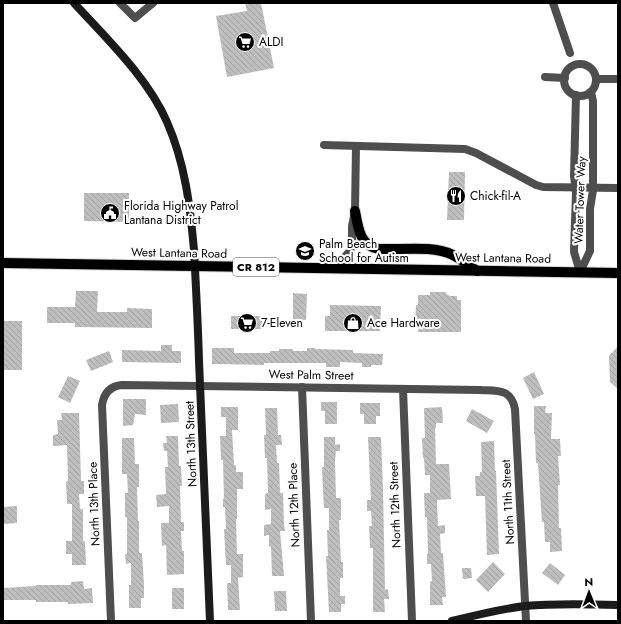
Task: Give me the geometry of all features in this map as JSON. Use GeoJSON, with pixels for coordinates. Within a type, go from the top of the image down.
{"type":"FeatureCollection","features":[{"type":"Feature","properties":{"kind":"main road"},"geometry":{"type":"LineString","coordinates":[[355,211],[360,235],[366,244],[371,247],[379,249],[442,251],[454,255],[476,271]]}},
{"type":"Feature","properties":{"kind":"main road","name":"West Lantana Road"},"geometry":{"type":"LineString","coordinates":[[3,263],[618,273]]}},
{"type":"Feature","properties":{"kind":"street","name":"North 13th Street"},"geometry":{"type":"LineString","coordinates":[[74,3],[138,75],[153,97],[166,120],[175,143],[187,185],[195,266],[210,621]]}},
{"type":"Feature","properties":{"kind":"street"},"geometry":{"type":"LineString","coordinates":[[120,3],[135,18],[153,3]]}},
{"type":"Feature","properties":{"kind":"street"},"geometry":{"type":"LineString","coordinates":[[553,3],[570,53],[570,68],[565,78],[566,86],[568,90],[576,95],[586,95],[591,92]]}},
{"type":"Feature","properties":{"kind":"street"},"geometry":{"type":"LineString","coordinates":[[570,53],[580,65]]}},
{"type":"Feature","properties":{"kind":"street"},"geometry":{"type":"LineString","coordinates":[[570,68],[584,65],[593,70],[596,79],[616,79]]}},
{"type":"Feature","properties":{"kind":"street"},"geometry":{"type":"LineString","coordinates":[[545,77],[565,78]]}},
{"type":"Feature","properties":{"kind":"street","name":"Water Tower Way"},"geometry":{"type":"LineString","coordinates":[[580,272],[590,251],[590,209],[593,187],[594,143],[593,101],[591,92],[596,84],[596,79]]}},
{"type":"Feature","properties":{"kind":"street","name":"Water Tower Way"},"geometry":{"type":"LineString","coordinates":[[576,95],[574,252],[580,272]]}},
{"type":"Feature","properties":{"kind":"street"},"geometry":{"type":"LineString","coordinates":[[324,145],[465,149],[476,153],[536,185],[575,188],[618,188]]}},
{"type":"Feature","properties":{"kind":"street"},"geometry":{"type":"LineString","coordinates":[[336,268],[351,249],[352,226],[355,211],[356,146]]}},
{"type":"Feature","properties":{"kind":"street","name":"West Palm Street"},"geometry":{"type":"LineString","coordinates":[[111,388],[122,384],[500,391],[511,397]]}},
{"type":"Feature","properties":{"kind":"street","name":"North 12th Place"},"geometry":{"type":"LineString","coordinates":[[302,387],[311,621]]}},
{"type":"Feature","properties":{"kind":"street","name":"North 13th Place"},"geometry":{"type":"LineString","coordinates":[[111,388],[106,393],[102,404],[111,621]]}},
{"type":"Feature","properties":{"kind":"street","name":"North 12th Street"},"geometry":{"type":"LineString","coordinates":[[403,389],[412,621]]}},
{"type":"Feature","properties":{"kind":"street","name":"North 11th Street"},"geometry":{"type":"LineString","coordinates":[[511,397],[515,409],[526,621]]}},
{"type":"Feature","properties":{"kind":"street"},"geometry":{"type":"LineString","coordinates":[[452,621],[497,610],[525,606],[618,604]]}},
{"type":"Feature","properties":{"kind":"building","name":"ALDI"},"geometry":{"type":"Polygon","coordinates":[[[245,3],[261,3],[274,68],[227,77],[216,16],[247,11],[245,3]]]}},
{"type":"Feature","properties":{"kind":"building","name":"Chick-fil-A"},"geometry":{"type":"Polygon","coordinates":[[[449,172],[465,172],[464,220],[447,220],[449,172]]]}},
{"type":"Feature","properties":{"kind":"building"},"geometry":{"type":"Polygon","coordinates":[[[84,193],[129,193],[129,222],[84,221],[84,193]]]}},
{"type":"Feature","properties":{"kind":"building"},"geometry":{"type":"Polygon","coordinates":[[[76,291],[98,291],[97,312],[127,312],[127,308],[152,309],[152,328],[75,327],[75,323],[47,323],[47,307],[75,307],[76,291]]]}},
{"type":"Feature","properties":{"kind":"building"},"geometry":{"type":"Polygon","coordinates":[[[430,292],[446,292],[446,294],[450,296],[457,296],[457,300],[461,300],[461,332],[418,332],[418,326],[415,326],[418,295],[430,295],[430,292]]]}},
{"type":"Feature","properties":{"kind":"building"},"geometry":{"type":"Polygon","coordinates":[[[293,293],[307,294],[306,320],[293,319],[293,293]]]}},
{"type":"Feature","properties":{"kind":"building","name":"Ace Hardware"},"geometry":{"type":"Polygon","coordinates":[[[330,305],[381,306],[380,331],[325,331],[325,316],[330,316],[330,305]]]}},
{"type":"Feature","properties":{"kind":"building","name":"7-Eleven"},"geometry":{"type":"Polygon","coordinates":[[[231,316],[263,316],[263,329],[231,329],[231,316]]]}},
{"type":"Feature","properties":{"kind":"building"},"geometry":{"type":"Polygon","coordinates":[[[3,321],[22,321],[22,370],[3,370],[3,321]]]}},
{"type":"Feature","properties":{"kind":"building"},"geometry":{"type":"Polygon","coordinates":[[[161,345],[172,345],[172,351],[181,351],[181,363],[122,362],[122,350],[161,351],[161,345]]]}},
{"type":"Feature","properties":{"kind":"building"},"geometry":{"type":"Polygon","coordinates":[[[618,346],[618,389],[610,382],[609,356],[618,346]]]}},
{"type":"Feature","properties":{"kind":"building"},"geometry":{"type":"Polygon","coordinates":[[[212,348],[234,348],[234,353],[270,353],[270,351],[279,351],[279,349],[307,351],[307,348],[315,348],[353,350],[353,353],[383,354],[382,365],[371,365],[371,367],[362,367],[362,363],[340,362],[340,367],[326,367],[326,363],[264,363],[264,365],[212,364],[212,348]]]}},
{"type":"Feature","properties":{"kind":"building"},"geometry":{"type":"Polygon","coordinates":[[[109,351],[113,362],[91,371],[86,360],[109,351]]]}},
{"type":"Feature","properties":{"kind":"building"},"geometry":{"type":"Polygon","coordinates":[[[534,372],[544,394],[533,399],[523,378],[534,372]]]}},
{"type":"Feature","properties":{"kind":"building"},"geometry":{"type":"Polygon","coordinates":[[[68,376],[80,381],[70,403],[58,397],[68,376]]]}},
{"type":"Feature","properties":{"kind":"building"},"geometry":{"type":"Polygon","coordinates":[[[123,399],[146,399],[146,415],[135,414],[133,425],[123,426],[123,399]]]}},
{"type":"Feature","properties":{"kind":"building"},"geometry":{"type":"Polygon","coordinates":[[[321,402],[337,402],[337,424],[325,424],[325,411],[321,411],[321,402]]]}},
{"type":"Feature","properties":{"kind":"building"},"geometry":{"type":"Polygon","coordinates":[[[360,403],[380,403],[380,416],[376,416],[376,424],[364,424],[364,414],[360,414],[360,403]]]}},
{"type":"Feature","properties":{"kind":"building"},"geometry":{"type":"Polygon","coordinates":[[[178,404],[179,422],[161,423],[160,405],[178,404]]]}},
{"type":"Feature","properties":{"kind":"building"},"geometry":{"type":"Polygon","coordinates":[[[534,406],[546,406],[545,413],[552,413],[551,439],[560,439],[561,456],[558,456],[560,485],[558,485],[559,528],[561,528],[562,551],[550,552],[550,542],[545,542],[544,522],[542,522],[538,463],[536,463],[534,406]]]}},
{"type":"Feature","properties":{"kind":"building"},"geometry":{"type":"Polygon","coordinates":[[[221,407],[238,407],[238,430],[232,430],[234,465],[236,465],[236,472],[243,472],[243,489],[237,489],[236,519],[237,554],[243,554],[243,577],[238,578],[240,610],[228,610],[227,583],[231,583],[231,565],[226,565],[224,529],[226,529],[225,507],[223,507],[223,460],[221,460],[220,436],[226,436],[226,417],[221,417],[221,407]]]}},
{"type":"Feature","properties":{"kind":"building"},"geometry":{"type":"Polygon","coordinates":[[[442,407],[443,423],[436,423],[435,428],[436,464],[449,464],[451,499],[437,500],[438,526],[445,525],[445,533],[440,534],[446,597],[442,597],[443,605],[430,605],[430,582],[432,581],[431,564],[427,564],[427,517],[425,517],[424,493],[430,493],[430,475],[425,475],[422,438],[425,438],[424,408],[442,407]]]}},
{"type":"Feature","properties":{"kind":"building"},"geometry":{"type":"Polygon","coordinates":[[[265,408],[277,408],[278,435],[281,435],[282,445],[276,445],[277,463],[279,463],[280,493],[283,493],[285,531],[280,531],[284,576],[272,576],[269,535],[264,536],[264,525],[271,524],[271,509],[265,510],[265,494],[268,493],[267,458],[265,458],[264,435],[266,435],[265,408]]]}},
{"type":"Feature","properties":{"kind":"building"},"geometry":{"type":"Polygon","coordinates":[[[472,409],[494,421],[487,433],[466,421],[472,409]]]}},
{"type":"Feature","properties":{"kind":"building"},"geometry":{"type":"Polygon","coordinates":[[[61,413],[79,413],[81,481],[84,481],[84,494],[79,494],[80,509],[83,509],[83,541],[85,541],[86,565],[72,565],[72,554],[66,554],[66,541],[72,541],[72,504],[67,504],[67,445],[53,446],[53,435],[58,434],[57,420],[62,420],[61,413]]]}},
{"type":"Feature","properties":{"kind":"building"},"geometry":{"type":"Polygon","coordinates":[[[166,436],[178,436],[179,466],[181,466],[182,486],[180,486],[181,522],[184,522],[184,531],[181,531],[182,551],[184,551],[184,574],[167,575],[166,545],[162,546],[161,523],[169,523],[169,506],[157,507],[156,495],[166,494],[165,467],[168,467],[167,451],[164,451],[163,443],[167,443],[166,436]]]}},
{"type":"Feature","properties":{"kind":"building"},"geometry":{"type":"Polygon","coordinates":[[[324,437],[335,437],[335,445],[340,444],[340,451],[336,451],[335,461],[336,498],[341,498],[341,520],[339,520],[343,578],[340,578],[340,596],[345,596],[345,604],[341,604],[341,612],[329,612],[326,556],[328,556],[327,530],[329,530],[329,508],[324,508],[322,467],[324,467],[324,437]]]}},
{"type":"Feature","properties":{"kind":"building"},"geometry":{"type":"Polygon","coordinates":[[[368,437],[381,437],[385,590],[388,589],[389,599],[384,599],[385,612],[373,612],[373,548],[370,548],[369,526],[372,526],[371,511],[367,511],[367,500],[371,500],[368,437]]]}},
{"type":"Feature","properties":{"kind":"building"},"geometry":{"type":"Polygon","coordinates":[[[122,438],[134,438],[135,464],[139,464],[139,487],[137,487],[139,553],[142,553],[144,585],[144,598],[141,598],[141,608],[129,608],[131,563],[126,564],[125,554],[127,554],[127,517],[125,517],[125,493],[128,493],[127,474],[122,474],[122,438]]]}},
{"type":"Feature","properties":{"kind":"building"},"geometry":{"type":"Polygon","coordinates":[[[494,441],[499,554],[487,555],[485,496],[476,496],[475,476],[480,476],[480,472],[482,472],[481,442],[494,441]]]}},
{"type":"Feature","properties":{"kind":"building"},"geometry":{"type":"Polygon","coordinates":[[[17,506],[17,523],[3,524],[3,507],[17,506]]]}},
{"type":"Feature","properties":{"kind":"building"},"geometry":{"type":"Polygon","coordinates":[[[493,562],[505,574],[488,592],[476,580],[493,562]]]}},
{"type":"Feature","properties":{"kind":"building"},"geometry":{"type":"Polygon","coordinates":[[[550,563],[565,575],[558,585],[542,573],[550,563]]]}},
{"type":"Feature","properties":{"kind":"building"},"geometry":{"type":"Polygon","coordinates":[[[462,568],[471,568],[472,578],[463,579],[462,568]]]}},
{"type":"Feature","properties":{"kind":"building"},"geometry":{"type":"Polygon","coordinates":[[[83,581],[84,589],[92,588],[93,603],[68,604],[68,602],[36,602],[36,600],[3,600],[3,588],[36,585],[71,585],[71,582],[83,581]]]}},
{"type":"Feature","properties":{"kind":"building"},"geometry":{"type":"Polygon","coordinates":[[[172,588],[184,588],[184,609],[172,609],[172,588]]]}},
{"type":"Feature","properties":{"kind":"building"},"geometry":{"type":"Polygon","coordinates":[[[274,591],[286,591],[287,611],[275,611],[274,591]]]}},
{"type":"Feature","properties":{"kind":"place","name":"ALDI"},"geometry":{"type":"Point","coordinates":[245,42]}},
{"type":"Feature","properties":{"kind":"place","name":"Chick-fil-A"},"geometry":{"type":"Point","coordinates":[456,196]}},
{"type":"Feature","properties":{"kind":"place","name":"Florida Highway Patrol Lantana District"},"geometry":{"type":"Point","coordinates":[110,213]}},
{"type":"Feature","properties":{"kind":"place","name":"Palm Beach School for Autism"},"geometry":{"type":"Point","coordinates":[305,251]}},
{"type":"Feature","properties":{"kind":"place","name":"7-Eleven"},"geometry":{"type":"Point","coordinates":[247,323]}},
{"type":"Feature","properties":{"kind":"place","name":"Ace Hardware"},"geometry":{"type":"Point","coordinates":[353,323]}}]}
